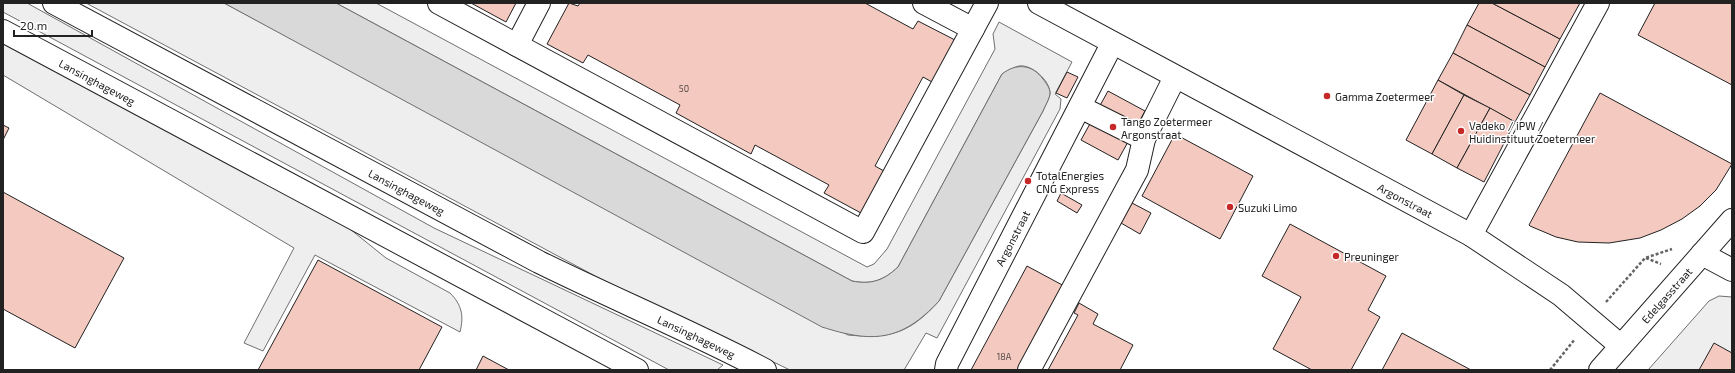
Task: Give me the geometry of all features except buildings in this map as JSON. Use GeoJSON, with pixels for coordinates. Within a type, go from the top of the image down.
{"type":"FeatureCollection","features":[{"type":"Feature","properties":{"kind":"street","name":"Lansinghageweg"},"geometry":{"type":"LineString","coordinates":[[54,3],[539,262],[616,300],[709,341],[751,368]]}},
{"type":"Feature","properties":{"kind":"street"},"geometry":{"type":"LineString","coordinates":[[439,3],[863,232],[987,3]]}},
{"type":"Feature","properties":{"kind":"street"},"geometry":{"type":"LineString","coordinates":[[517,45],[539,3]]}},
{"type":"Feature","properties":{"kind":"street"},"geometry":{"type":"LineString","coordinates":[[924,3],[973,29]]}},
{"type":"Feature","properties":{"kind":"street","name":"Argonstraat"},"geometry":{"type":"LineString","coordinates":[[1039,3],[1112,44],[1471,236],[1561,295],[1621,346]]}},
{"type":"Feature","properties":{"kind":"street"},"geometry":{"type":"LineString","coordinates":[[1471,236],[1598,3]]}},
{"type":"Feature","properties":{"kind":"street","name":"Lansinghageweg"},"geometry":{"type":"LineString","coordinates":[[3,31],[637,370]]}},
{"type":"Feature","properties":{"kind":"street","name":"Argonstraat"},"geometry":{"type":"LineString","coordinates":[[946,370],[947,364],[1112,44]]}},
{"type":"Feature","properties":{"kind":"street"},"geometry":{"type":"LineString","coordinates":[[1029,370],[1137,170],[1144,139],[1175,77]]}},
{"type":"Feature","properties":{"kind":"street"},"geometry":{"type":"LineString","coordinates":[[1080,107],[1144,139]]}},
{"type":"Feature","properties":{"kind":"street","name":"Edelgasstraat"},"geometry":{"type":"LineString","coordinates":[[1600,370],[1732,220]]}},
{"type":"Feature","properties":{"kind":"street"},"geometry":{"type":"LineString","coordinates":[[1702,254],[1732,270]]}},
{"type":"Feature","properties":{"kind":"shaded area"},"geometry":{"type":"Polygon","coordinates":[[[3,3],[27,3],[434,228],[723,365],[717,370],[669,370],[3,12],[3,3]]]}},
{"type":"Feature","properties":{"kind":"shaded area"},"geometry":{"type":"Polygon","coordinates":[[[86,3],[224,3],[848,335],[863,336],[876,336],[899,332],[919,320],[939,301],[1048,100],[1050,93],[1047,83],[1035,70],[1024,66],[1019,66],[1002,74],[898,267],[883,278],[872,282],[859,282],[852,281],[336,3],[376,3],[867,267],[874,264],[887,249],[995,49],[993,34],[999,22],[1072,62],[1055,94],[1061,99],[1060,109],[937,338],[926,333],[904,370],[790,370],[597,277],[86,3]]]}},
{"type":"Feature","properties":{"kind":"shaded area"},"geometry":{"type":"Polygon","coordinates":[[[224,3],[336,3],[852,281],[859,282],[872,282],[883,278],[898,267],[1002,74],[1007,70],[1018,67],[1034,70],[1049,87],[1050,95],[1043,111],[939,301],[912,325],[885,335],[871,337],[840,332],[822,327],[224,3]]]}},
{"type":"Feature","properties":{"kind":"shaded area"},"geometry":{"type":"Polygon","coordinates":[[[3,39],[345,225],[386,258],[450,293],[454,297],[461,311],[462,321],[460,332],[315,255],[263,351],[244,343],[294,248],[3,75],[3,39]]]}},
{"type":"Feature","properties":{"kind":"shaded area"},"geometry":{"type":"Polygon","coordinates":[[[1719,296],[1732,297],[1732,370],[1648,370],[1709,301],[1719,296]]]}},
{"type":"Feature","properties":{"kind":"place","name":"Gamma Zoetermeer"},"geometry":{"type":"Point","coordinates":[1327,96]}},
{"type":"Feature","properties":{"kind":"place","name":"Tango Zoetermeer Argonstraat"},"geometry":{"type":"Point","coordinates":[1113,127]}},
{"type":"Feature","properties":{"kind":"place","name":"Vadeko / iPW / Huidinstituut Zoetermeer"},"geometry":{"type":"Point","coordinates":[1461,131]}},
{"type":"Feature","properties":{"kind":"place","name":"TotalEnergies CNG Express"},"geometry":{"type":"Point","coordinates":[1028,181]}},
{"type":"Feature","properties":{"kind":"place","name":"Suzuki Limo"},"geometry":{"type":"Point","coordinates":[1230,207]}},
{"type":"Feature","properties":{"kind":"place","name":"Preuninger"},"geometry":{"type":"Point","coordinates":[1336,256]}}]}
